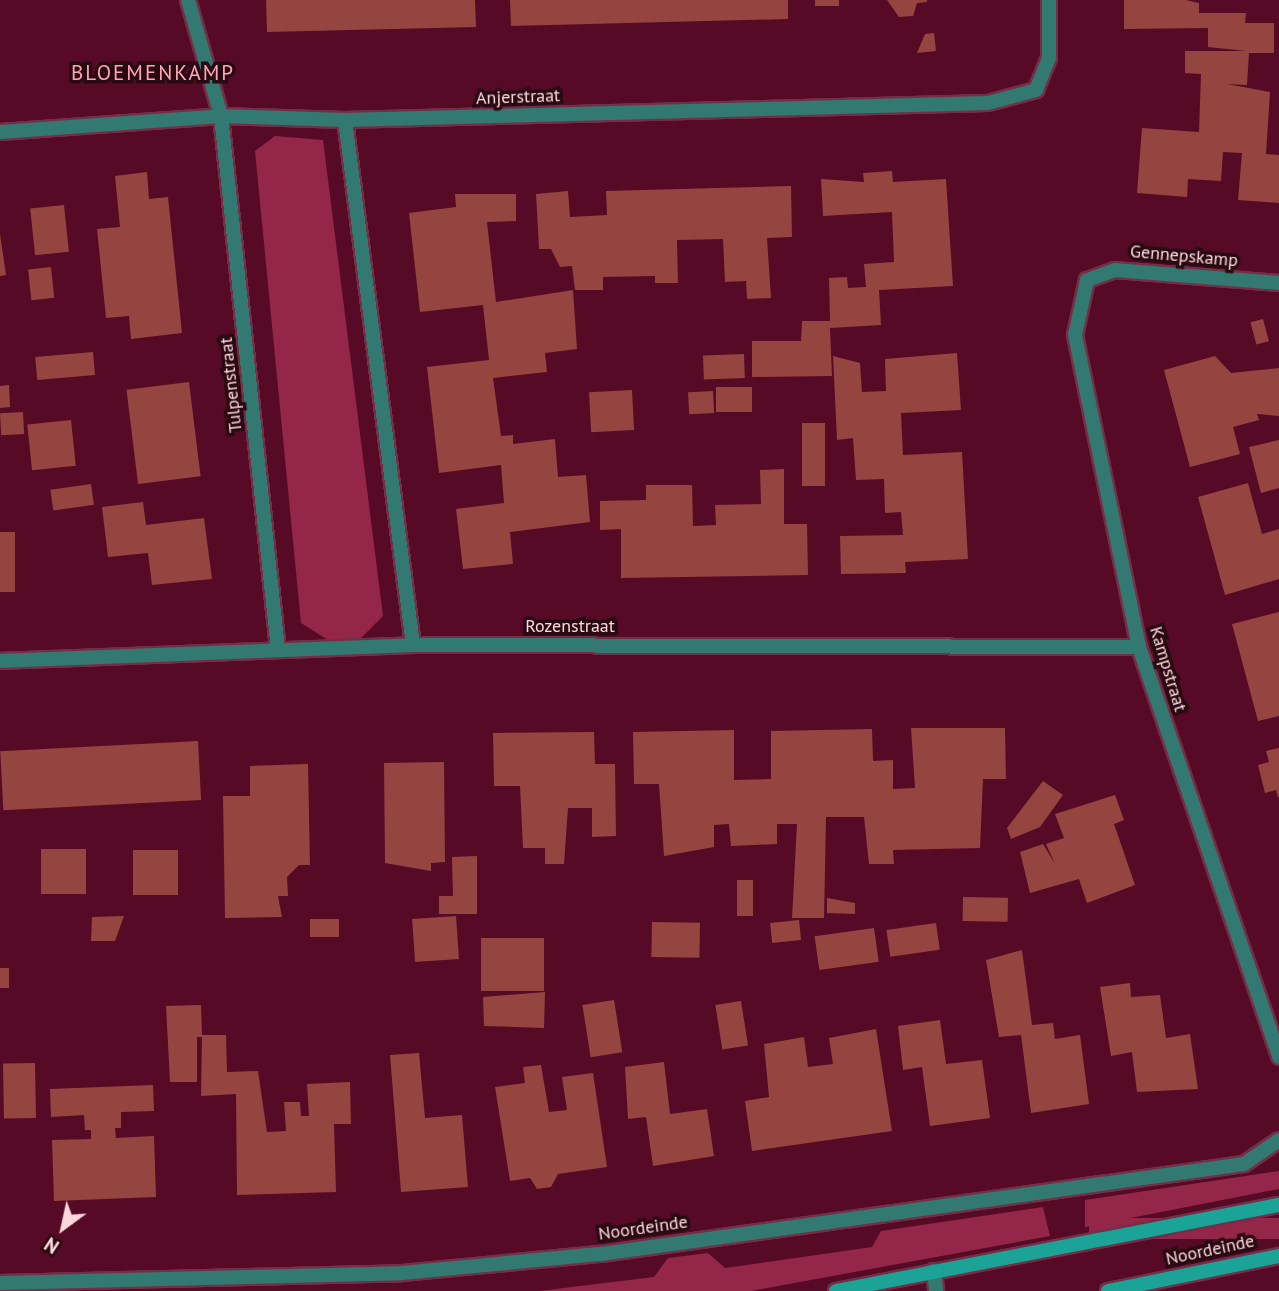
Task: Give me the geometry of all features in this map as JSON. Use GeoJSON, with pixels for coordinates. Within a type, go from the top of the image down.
{"type":"FeatureCollection","features":[{"type":"Feature","properties":{"kind":"street","name":"Tulpenstraat"},"geometry":{"type":"LineString","coordinates":[[188,0],[221,116],[278,649]]}},
{"type":"Feature","properties":{"kind":"street","name":"Anjerstraat"},"geometry":{"type":"LineString","coordinates":[[0,132],[221,116],[345,120],[988,103],[1036,90],[1049,57],[1049,0]]}},
{"type":"Feature","properties":{"kind":"street"},"geometry":{"type":"LineString","coordinates":[[345,120],[413,645]]}},
{"type":"Feature","properties":{"kind":"street","name":"Gennepskamp"},"geometry":{"type":"LineString","coordinates":[[1087,280],[1115,270],[1279,283]]}},
{"type":"Feature","properties":{"kind":"street","name":"Kampstraat"},"geometry":{"type":"LineString","coordinates":[[1087,280],[1075,334],[1139,647],[1279,1057]]}},
{"type":"Feature","properties":{"kind":"street","name":"Rozenstraat"},"geometry":{"type":"LineString","coordinates":[[0,660],[413,645],[1139,647]]}},
{"type":"Feature","properties":{"kind":"street","name":"Noordeinde"},"geometry":{"type":"LineString","coordinates":[[0,1283],[402,1273],[601,1254],[1244,1164],[1279,1140]]}},
{"type":"Feature","properties":{"kind":"street","name":"Noordeinde"},"geometry":{"type":"LineString","coordinates":[[836,1291],[1279,1205]]}},
{"type":"Feature","properties":{"kind":"street","name":"Noordeinde"},"geometry":{"type":"LineString","coordinates":[[1108,1291],[1279,1256]]}},
{"type":"Feature","properties":{"kind":"street"},"geometry":{"type":"LineString","coordinates":[[934,1271],[936,1291]]}},
{"type":"Feature","properties":{"kind":"shaded area"},"geometry":{"type":"Polygon","coordinates":[[[275,136],[323,140],[383,616],[361,638],[328,640],[301,623],[255,151],[275,136]]]}},
{"type":"Feature","properties":{"kind":"shaded area"},"geometry":{"type":"Polygon","coordinates":[[[1279,1171],[1279,1189],[1085,1227],[1085,1200],[1279,1171]]]}},
{"type":"Feature","properties":{"kind":"shaded area"},"geometry":{"type":"Polygon","coordinates":[[[1043,1207],[1050,1236],[751,1291],[539,1291],[654,1277],[668,1258],[708,1253],[725,1268],[872,1247],[881,1231],[1043,1207]]]}},
{"type":"Feature","properties":{"kind":"shaded area"},"geometry":{"type":"Polygon","coordinates":[[[1089,1218],[1279,1218],[1279,1239],[1089,1239],[1089,1218]]]}},
{"type":"Feature","properties":{"kind":"building"},"geometry":{"type":"Polygon","coordinates":[[[266,0],[475,0],[476,27],[267,32],[266,0]]]}},
{"type":"Feature","properties":{"kind":"building"},"geometry":{"type":"Polygon","coordinates":[[[510,0],[788,0],[788,19],[511,26],[510,0]]]}},
{"type":"Feature","properties":{"kind":"building"},"geometry":{"type":"Polygon","coordinates":[[[815,0],[839,0],[839,6],[815,6],[815,0]]]}},
{"type":"Feature","properties":{"kind":"building"},"geometry":{"type":"Polygon","coordinates":[[[887,0],[927,2],[917,3],[913,16],[899,17],[887,0]]]}},
{"type":"Feature","properties":{"kind":"building"},"geometry":{"type":"Polygon","coordinates":[[[1124,0],[1186,0],[1199,3],[1199,13],[1246,13],[1245,23],[1274,23],[1274,53],[1249,53],[1247,85],[1227,84],[1270,92],[1266,154],[1279,155],[1279,203],[1238,200],[1242,153],[1223,152],[1221,181],[1188,179],[1187,197],[1137,193],[1142,128],[1199,132],[1201,74],[1185,73],[1185,51],[1246,51],[1208,47],[1208,28],[1124,29],[1124,0]]]}},
{"type":"Feature","properties":{"kind":"building"},"geometry":{"type":"Polygon","coordinates":[[[934,33],[936,51],[917,53],[925,34],[934,33]]]}},
{"type":"Feature","properties":{"kind":"building"},"geometry":{"type":"Polygon","coordinates":[[[892,171],[893,182],[946,179],[953,286],[879,290],[881,325],[830,328],[832,376],[752,377],[752,341],[801,341],[802,321],[830,321],[829,278],[847,277],[848,288],[866,287],[864,264],[894,262],[892,212],[823,216],[821,179],[864,182],[863,173],[892,171]]]}},
{"type":"Feature","properties":{"kind":"building"},"geometry":{"type":"Polygon","coordinates":[[[147,172],[149,199],[168,197],[182,333],[131,339],[129,316],[106,318],[97,229],[120,227],[115,176],[147,172]]]}},
{"type":"Feature","properties":{"kind":"building"},"geometry":{"type":"Polygon","coordinates":[[[791,186],[792,237],[767,238],[771,298],[747,299],[746,281],[725,282],[723,239],[677,240],[678,283],[655,283],[655,276],[603,277],[603,290],[575,290],[572,266],[560,267],[551,249],[539,249],[536,194],[568,191],[570,217],[607,215],[606,191],[791,186]]]}},
{"type":"Feature","properties":{"kind":"building"},"geometry":{"type":"Polygon","coordinates":[[[455,194],[516,194],[516,221],[487,222],[496,302],[573,290],[577,349],[545,353],[547,372],[493,378],[501,436],[513,435],[513,444],[555,439],[558,477],[586,475],[590,522],[510,532],[513,564],[463,569],[456,509],[504,503],[501,465],[439,473],[427,367],[489,360],[483,305],[420,312],[409,213],[456,207],[455,194]]]}},
{"type":"Feature","properties":{"kind":"building"},"geometry":{"type":"Polygon","coordinates":[[[64,205],[69,252],[35,255],[30,209],[64,205]]]}},
{"type":"Feature","properties":{"kind":"building"},"geometry":{"type":"Polygon","coordinates":[[[0,234],[6,275],[0,276],[0,234]]]}},
{"type":"Feature","properties":{"kind":"building"},"geometry":{"type":"Polygon","coordinates":[[[51,267],[54,298],[31,300],[28,269],[51,267]]]}},
{"type":"Feature","properties":{"kind":"building"},"geometry":{"type":"Polygon","coordinates":[[[1263,319],[1269,341],[1256,345],[1250,322],[1263,319]]]}},
{"type":"Feature","properties":{"kind":"building"},"geometry":{"type":"Polygon","coordinates":[[[93,352],[95,375],[37,380],[35,357],[93,352]]]}},
{"type":"Feature","properties":{"kind":"building"},"geometry":{"type":"Polygon","coordinates":[[[957,353],[961,410],[901,413],[903,455],[962,452],[968,559],[905,562],[906,573],[841,574],[840,536],[903,535],[901,512],[885,513],[884,479],[856,480],[853,438],[837,440],[833,356],[860,363],[862,392],[886,391],[885,359],[957,353]]]}},
{"type":"Feature","properties":{"kind":"building"},"geometry":{"type":"Polygon","coordinates":[[[744,354],[745,378],[704,379],[703,355],[744,354]]]}},
{"type":"Feature","properties":{"kind":"building"},"geometry":{"type":"Polygon","coordinates":[[[1215,356],[1231,373],[1279,368],[1279,416],[1257,414],[1259,420],[1233,427],[1240,454],[1190,467],[1164,370],[1215,356]]]}},
{"type":"Feature","properties":{"kind":"building"},"geometry":{"type":"Polygon","coordinates":[[[189,382],[201,476],[138,484],[126,390],[189,382]]]}},
{"type":"Feature","properties":{"kind":"building"},"geometry":{"type":"Polygon","coordinates":[[[9,385],[10,407],[0,408],[0,386],[9,385]]]}},
{"type":"Feature","properties":{"kind":"building"},"geometry":{"type":"Polygon","coordinates":[[[716,387],[752,387],[752,412],[716,412],[716,387]]]}},
{"type":"Feature","properties":{"kind":"building"},"geometry":{"type":"Polygon","coordinates":[[[632,390],[634,430],[591,432],[589,392],[632,390]]]}},
{"type":"Feature","properties":{"kind":"building"},"geometry":{"type":"Polygon","coordinates":[[[713,391],[714,413],[689,414],[688,392],[713,391]]]}},
{"type":"Feature","properties":{"kind":"building"},"geometry":{"type":"Polygon","coordinates":[[[23,412],[24,434],[1,435],[0,413],[23,412]]]}},
{"type":"Feature","properties":{"kind":"building"},"geometry":{"type":"Polygon","coordinates":[[[71,420],[76,466],[32,470],[27,425],[71,420]]]}},
{"type":"Feature","properties":{"kind":"building"},"geometry":{"type":"Polygon","coordinates":[[[802,423],[825,423],[825,486],[802,486],[802,423]]]}},
{"type":"Feature","properties":{"kind":"building"},"geometry":{"type":"Polygon","coordinates":[[[1279,440],[1279,488],[1261,493],[1249,447],[1279,440]]]}},
{"type":"Feature","properties":{"kind":"building"},"geometry":{"type":"Polygon","coordinates":[[[784,469],[784,524],[807,524],[808,575],[621,578],[621,529],[600,530],[600,501],[646,500],[646,485],[692,485],[693,526],[716,525],[715,505],[761,504],[760,470],[784,469]]]}},
{"type":"Feature","properties":{"kind":"building"},"geometry":{"type":"Polygon","coordinates":[[[1248,483],[1262,534],[1279,529],[1279,579],[1225,595],[1198,497],[1248,483]]]}},
{"type":"Feature","properties":{"kind":"building"},"geometry":{"type":"Polygon","coordinates":[[[91,484],[94,505],[53,511],[50,490],[91,484]]]}},
{"type":"Feature","properties":{"kind":"building"},"geometry":{"type":"Polygon","coordinates":[[[143,502],[146,525],[204,518],[212,579],[152,585],[148,553],[108,557],[102,507],[143,502]]]}},
{"type":"Feature","properties":{"kind":"building"},"geometry":{"type":"Polygon","coordinates":[[[0,532],[15,532],[15,592],[0,592],[0,532]]]}},
{"type":"Feature","properties":{"kind":"building"},"geometry":{"type":"Polygon","coordinates":[[[1279,612],[1279,716],[1258,721],[1232,624],[1279,612]]]}},
{"type":"Feature","properties":{"kind":"building"},"geometry":{"type":"Polygon","coordinates":[[[911,728],[1005,728],[1006,779],[983,779],[980,848],[893,850],[894,864],[869,864],[864,817],[826,817],[824,918],[792,918],[797,824],[777,824],[777,844],[731,846],[729,824],[714,825],[714,847],[664,856],[659,784],[634,784],[633,732],[734,730],[734,780],[771,779],[771,731],[872,729],[873,761],[893,760],[893,789],[915,788],[911,728]]]}},
{"type":"Feature","properties":{"kind":"building"},"geometry":{"type":"Polygon","coordinates":[[[594,732],[595,764],[615,764],[616,836],[592,837],[592,808],[568,808],[564,864],[545,864],[545,848],[523,848],[520,786],[494,786],[493,733],[594,732]]]}},
{"type":"Feature","properties":{"kind":"building"},"geometry":{"type":"Polygon","coordinates":[[[198,741],[201,800],[3,810],[0,751],[198,741]]]}},
{"type":"Feature","properties":{"kind":"building"},"geometry":{"type":"Polygon","coordinates":[[[1279,748],[1278,797],[1276,790],[1265,793],[1258,765],[1269,762],[1266,751],[1279,748]]]}},
{"type":"Feature","properties":{"kind":"building"},"geometry":{"type":"Polygon","coordinates":[[[444,762],[445,862],[431,863],[431,871],[385,863],[384,763],[444,762]]]}},
{"type":"Feature","properties":{"kind":"building"},"geometry":{"type":"Polygon","coordinates":[[[308,764],[310,865],[299,865],[287,877],[288,896],[278,896],[282,917],[225,918],[223,796],[250,796],[250,766],[308,764]]]}},
{"type":"Feature","properties":{"kind":"building"},"geometry":{"type":"Polygon","coordinates":[[[1043,781],[1063,795],[1040,827],[1011,839],[1007,828],[1043,781]]]}},
{"type":"Feature","properties":{"kind":"building"},"geometry":{"type":"Polygon","coordinates":[[[1115,795],[1124,820],[1114,824],[1135,885],[1087,903],[1079,879],[1030,893],[1020,852],[1043,844],[1055,864],[1046,844],[1064,838],[1055,814],[1115,795]]]}},
{"type":"Feature","properties":{"kind":"building"},"geometry":{"type":"Polygon","coordinates":[[[41,849],[86,849],[86,894],[41,894],[41,849]]]}},
{"type":"Feature","properties":{"kind":"building"},"geometry":{"type":"Polygon","coordinates":[[[133,850],[178,850],[178,895],[133,895],[133,850]]]}},
{"type":"Feature","properties":{"kind":"building"},"geometry":{"type":"Polygon","coordinates":[[[477,856],[477,914],[439,914],[439,896],[453,896],[452,857],[477,856]]]}},
{"type":"Feature","properties":{"kind":"building"},"geometry":{"type":"Polygon","coordinates":[[[737,880],[753,880],[753,916],[737,916],[737,880]]]}},
{"type":"Feature","properties":{"kind":"building"},"geometry":{"type":"Polygon","coordinates":[[[963,897],[1008,898],[1008,922],[963,921],[963,897]]]}},
{"type":"Feature","properties":{"kind":"building"},"geometry":{"type":"Polygon","coordinates":[[[827,898],[855,903],[855,914],[827,913],[827,898]]]}},
{"type":"Feature","properties":{"kind":"building"},"geometry":{"type":"Polygon","coordinates":[[[124,916],[115,941],[91,941],[92,917],[124,916]]]}},
{"type":"Feature","properties":{"kind":"building"},"geometry":{"type":"Polygon","coordinates":[[[456,916],[459,959],[415,962],[412,919],[456,916]]]}},
{"type":"Feature","properties":{"kind":"building"},"geometry":{"type":"Polygon","coordinates":[[[310,919],[339,919],[339,937],[310,937],[310,919]]]}},
{"type":"Feature","properties":{"kind":"building"},"geometry":{"type":"Polygon","coordinates":[[[799,920],[801,940],[772,943],[770,923],[799,920]]]}},
{"type":"Feature","properties":{"kind":"building"},"geometry":{"type":"Polygon","coordinates":[[[652,922],[700,923],[699,958],[651,957],[652,922]]]}},
{"type":"Feature","properties":{"kind":"building"},"geometry":{"type":"Polygon","coordinates":[[[936,923],[940,950],[890,957],[886,930],[936,923]]]}},
{"type":"Feature","properties":{"kind":"building"},"geometry":{"type":"Polygon","coordinates":[[[874,928],[879,962],[819,970],[815,936],[874,928]]]}},
{"type":"Feature","properties":{"kind":"building"},"geometry":{"type":"Polygon","coordinates":[[[481,938],[544,938],[544,991],[481,991],[481,938]]]}},
{"type":"Feature","properties":{"kind":"building"},"geometry":{"type":"Polygon","coordinates":[[[1022,950],[1032,1025],[1053,1023],[1055,1039],[1080,1035],[1089,1104],[1031,1113],[1021,1035],[999,1037],[986,960],[1022,950]]]}},
{"type":"Feature","properties":{"kind":"building"},"geometry":{"type":"Polygon","coordinates":[[[0,968],[9,968],[9,988],[0,988],[0,968]]]}},
{"type":"Feature","properties":{"kind":"building"},"geometry":{"type":"Polygon","coordinates":[[[1130,983],[1131,997],[1160,995],[1166,1038],[1190,1034],[1198,1089],[1137,1092],[1132,1052],[1111,1056],[1100,987],[1130,983]]]}},
{"type":"Feature","properties":{"kind":"building"},"geometry":{"type":"Polygon","coordinates":[[[545,992],[544,1028],[484,1026],[483,997],[545,992]]]}},
{"type":"Feature","properties":{"kind":"building"},"geometry":{"type":"Polygon","coordinates":[[[614,1000],[622,1052],[591,1057],[582,1005],[614,1000]]]}},
{"type":"Feature","properties":{"kind":"building"},"geometry":{"type":"Polygon","coordinates":[[[741,1001],[748,1045],[722,1050],[715,1005],[741,1001]]]}},
{"type":"Feature","properties":{"kind":"building"},"geometry":{"type":"Polygon","coordinates":[[[201,1005],[202,1035],[226,1035],[227,1072],[258,1071],[267,1132],[286,1131],[284,1102],[300,1102],[301,1116],[309,1116],[307,1084],[350,1082],[351,1124],[334,1124],[336,1192],[237,1195],[236,1094],[201,1096],[202,1037],[197,1037],[197,1082],[170,1082],[166,1006],[201,1005]]]}},
{"type":"Feature","properties":{"kind":"building"},"geometry":{"type":"Polygon","coordinates":[[[940,1020],[946,1064],[982,1060],[990,1118],[930,1126],[922,1067],[903,1070],[898,1026],[940,1020]]]}},
{"type":"Feature","properties":{"kind":"building"},"geometry":{"type":"Polygon","coordinates":[[[876,1029],[892,1131],[752,1151],[745,1101],[769,1097],[764,1044],[804,1037],[808,1067],[833,1064],[829,1038],[876,1029]]]}},
{"type":"Feature","properties":{"kind":"building"},"geometry":{"type":"Polygon","coordinates":[[[419,1053],[425,1118],[462,1115],[468,1187],[401,1192],[390,1055],[419,1053]]]}},
{"type":"Feature","properties":{"kind":"building"},"geometry":{"type":"Polygon","coordinates":[[[664,1062],[670,1114],[707,1109],[714,1156],[653,1166],[646,1117],[628,1119],[625,1067],[664,1062]]]}},
{"type":"Feature","properties":{"kind":"building"},"geometry":{"type":"Polygon","coordinates":[[[35,1063],[36,1118],[4,1119],[3,1064],[35,1063]]]}},
{"type":"Feature","properties":{"kind":"building"},"geometry":{"type":"Polygon","coordinates":[[[541,1065],[549,1112],[567,1110],[562,1077],[593,1073],[607,1167],[558,1174],[551,1187],[537,1189],[530,1178],[510,1181],[495,1087],[525,1083],[523,1067],[541,1065]]]}},
{"type":"Feature","properties":{"kind":"building"},"geometry":{"type":"Polygon","coordinates":[[[153,1085],[154,1111],[121,1112],[121,1128],[115,1128],[116,1138],[154,1136],[156,1197],[54,1201],[52,1140],[91,1139],[91,1130],[85,1130],[84,1115],[51,1117],[50,1089],[153,1085]]]}},
{"type":"Feature","properties":{"kind":"district","name":"BLOEMENKAMP"},"geometry":{"type":"Point","coordinates":[153,73]}}]}
